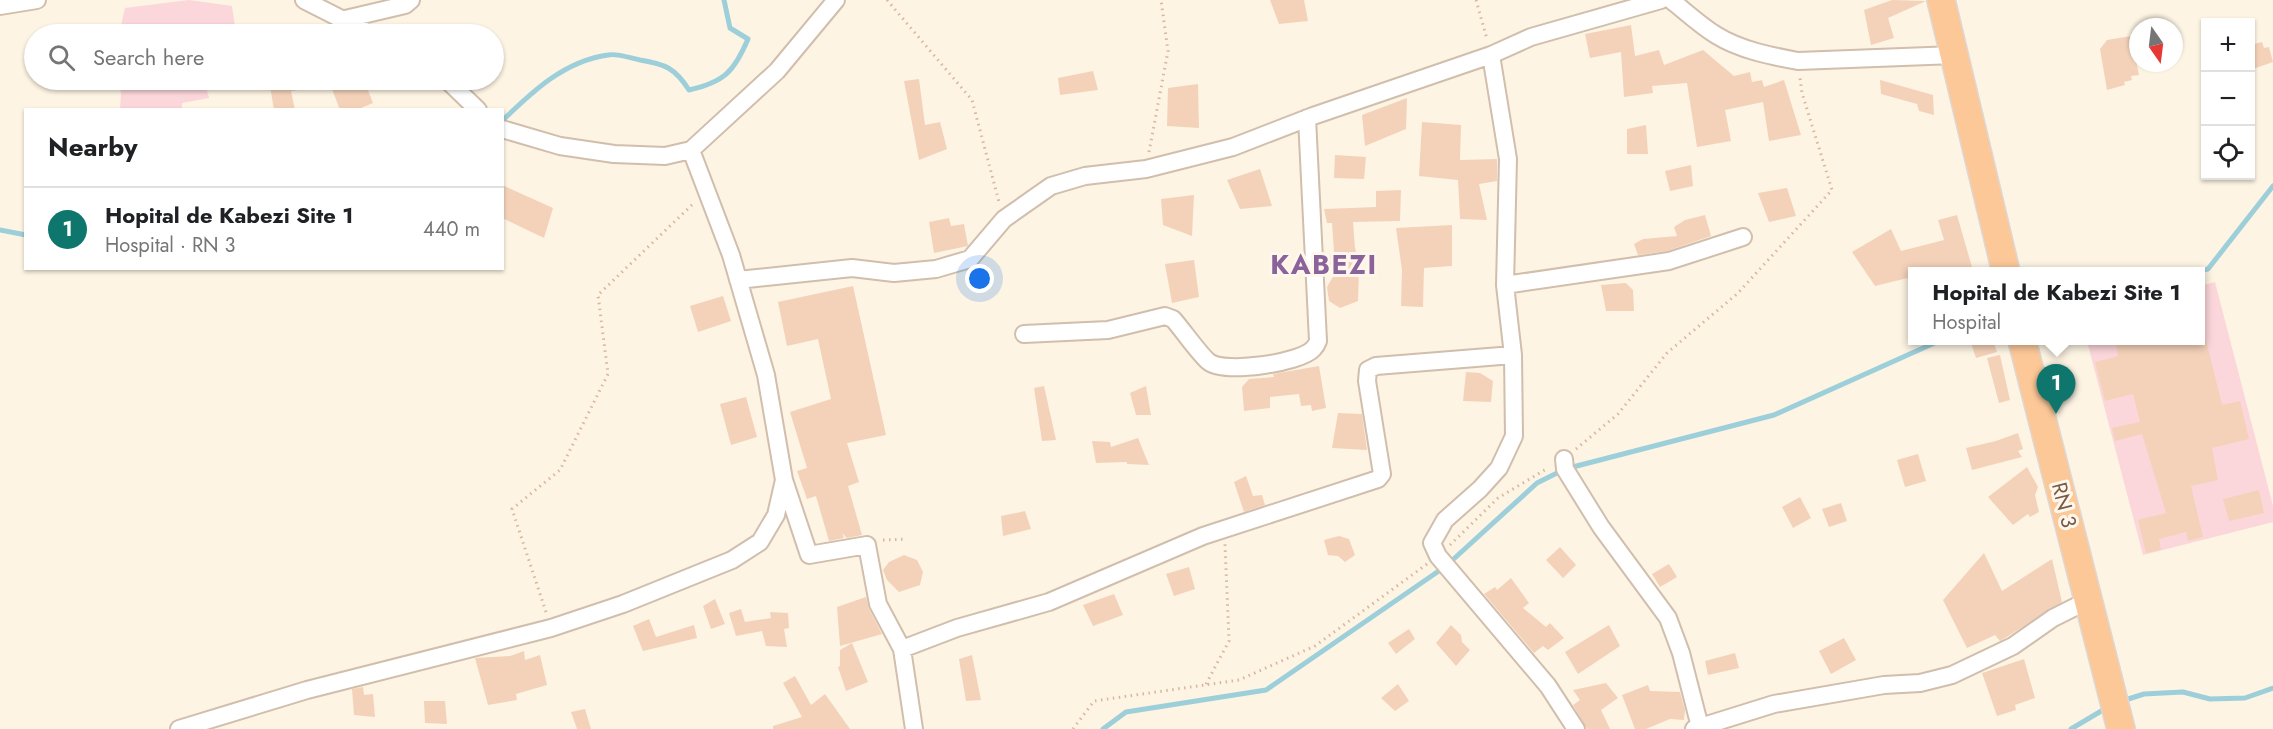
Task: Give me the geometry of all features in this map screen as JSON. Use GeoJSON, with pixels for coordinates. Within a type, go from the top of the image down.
{"type":"FeatureCollection","features":[{"type":"Feature","properties":{"kind":"highway"},"geometry":{"type":"LineString","coordinates":[[1941,0],[2005,267]]}},
{"type":"Feature","properties":{"kind":"highway","name":"RN 3"},"geometry":{"type":"LineString","coordinates":[[2023,345],[2121,729]]}},
{"type":"Feature","properties":{"kind":"street"},"geometry":{"type":"LineString","coordinates":[[0,6],[37,0]]}},
{"type":"Feature","properties":{"kind":"street"},"geometry":{"type":"LineString","coordinates":[[304,0],[350,24]]}},
{"type":"Feature","properties":{"kind":"street"},"geometry":{"type":"LineString","coordinates":[[341,20],[405,4],[411,0]]}},
{"type":"Feature","properties":{"kind":"street"},"geometry":{"type":"LineString","coordinates":[[504,130],[560,146],[614,154],[664,156],[691,150],[777,71],[836,0]]}},
{"type":"Feature","properties":{"kind":"street"},"geometry":{"type":"LineString","coordinates":[[738,280],[852,268],[894,273],[936,269],[970,259],[1004,219],[1051,186],[1085,176],[1146,169],[1233,147],[1307,118],[1491,56],[1531,37],[1661,0]]}},
{"type":"Feature","properties":{"kind":"street"},"geometry":{"type":"LineString","coordinates":[[1671,0],[1717,36],[1747,49],[1789,59],[1955,55]]}},
{"type":"Feature","properties":{"kind":"street"},"geometry":{"type":"LineString","coordinates":[[1491,56],[1508,159],[1505,285],[1514,355],[1514,436],[1499,468],[1480,489],[1445,520],[1432,543],[1438,556],[1548,686],[1576,729]]}},
{"type":"Feature","properties":{"kind":"street"},"geometry":{"type":"LineString","coordinates":[[457,90],[476,108]]}},
{"type":"Feature","properties":{"kind":"street"},"geometry":{"type":"LineString","coordinates":[[1024,334],[1108,330],[1165,316],[1173,319],[1209,362],[1222,367],[1239,369],[1302,356],[1313,350],[1318,342],[1307,118]]}},
{"type":"Feature","properties":{"kind":"street"},"geometry":{"type":"LineString","coordinates":[[691,150],[738,280],[766,375],[784,480],[809,555],[867,545],[878,604],[902,649],[914,729]]}},
{"type":"Feature","properties":{"kind":"street"},"geometry":{"type":"LineString","coordinates":[[1505,285],[1669,261],[1743,237]]}},
{"type":"Feature","properties":{"kind":"street"},"geometry":{"type":"LineString","coordinates":[[902,649],[957,628],[1049,602],[1203,536],[1378,479],[1382,474],[1367,381],[1367,374],[1371,367],[1514,355]]}},
{"type":"Feature","properties":{"kind":"street"},"geometry":{"type":"LineString","coordinates":[[1564,459],[1565,469],[1601,527],[1668,618],[1681,654],[1697,728],[1784,702],[1884,686],[1920,683],[1952,675],[2013,646],[2053,618],[2089,600]]}},
{"type":"Feature","properties":{"kind":"street"},"geometry":{"type":"LineString","coordinates":[[179,729],[308,690],[551,628],[623,604],[732,560],[760,542],[776,515],[784,480]]}},
{"type":"Feature","properties":{"kind":"path"},"geometry":{"type":"LineString","coordinates":[[886,0],[972,100],[1004,219]]}},
{"type":"Feature","properties":{"kind":"path"},"geometry":{"type":"LineString","coordinates":[[1146,169],[1168,51],[1161,0]]}},
{"type":"Feature","properties":{"kind":"path"},"geometry":{"type":"LineString","coordinates":[[1476,0],[1491,56]]}},
{"type":"Feature","properties":{"kind":"path"},"geometry":{"type":"LineString","coordinates":[[551,628],[512,509],[560,470],[608,374],[598,295],[706,191]]}},
{"type":"Feature","properties":{"kind":"path"},"geometry":{"type":"LineString","coordinates":[[1206,685],[1229,642],[1225,530]]}},
{"type":"Feature","properties":{"kind":"path"},"geometry":{"type":"LineString","coordinates":[[867,545],[884,539],[906,539]]}},
{"type":"Feature","properties":{"kind":"shaded area"},"geometry":{"type":"Polygon","coordinates":[[[189,0],[232,6],[235,24],[121,24],[125,8],[189,0]]]}},
{"type":"Feature","properties":{"kind":"shaded area"},"geometry":{"type":"Polygon","coordinates":[[[120,90],[207,90],[209,98],[182,103],[182,108],[120,108],[120,90]]]}},
{"type":"Feature","properties":{"kind":"shaded area"},"geometry":{"type":"Polygon","coordinates":[[[2215,282],[2273,506],[2273,522],[2143,555],[2088,345],[2205,345],[2205,285],[2215,282]]]}},
{"type":"Feature","properties":{"kind":"building"},"geometry":{"type":"Polygon","coordinates":[[[1270,0],[1304,0],[1308,21],[1279,24],[1270,0]]]}},
{"type":"Feature","properties":{"kind":"building"},"geometry":{"type":"Polygon","coordinates":[[[1892,0],[1926,1],[1888,18],[1894,38],[1871,45],[1864,10],[1892,0]]]}},
{"type":"Feature","properties":{"kind":"building"},"geometry":{"type":"Polygon","coordinates":[[[1631,25],[1635,56],[1659,50],[1664,65],[1703,50],[1734,76],[1750,72],[1752,82],[1762,80],[1764,87],[1784,80],[1801,135],[1769,141],[1763,102],[1725,110],[1731,141],[1697,147],[1687,83],[1652,86],[1653,93],[1624,97],[1621,52],[1590,58],[1585,34],[1631,25]]]}},
{"type":"Feature","properties":{"kind":"building"},"geometry":{"type":"Polygon","coordinates":[[[2129,36],[2129,72],[2138,72],[2139,75],[2131,76],[2132,80],[2124,82],[2125,85],[2107,90],[2100,49],[2107,40],[2129,36]]]}},
{"type":"Feature","properties":{"kind":"building"},"geometry":{"type":"Polygon","coordinates":[[[2262,42],[2264,48],[2269,47],[2273,62],[2255,68],[2255,44],[2262,42]]]}},
{"type":"Feature","properties":{"kind":"building"},"geometry":{"type":"Polygon","coordinates":[[[1093,71],[1098,90],[1060,95],[1058,78],[1093,71]]]}},
{"type":"Feature","properties":{"kind":"building"},"geometry":{"type":"Polygon","coordinates":[[[919,79],[925,125],[940,122],[947,149],[919,160],[904,81],[919,79]]]}},
{"type":"Feature","properties":{"kind":"building"},"geometry":{"type":"Polygon","coordinates":[[[1880,80],[1933,95],[1934,115],[1919,111],[1917,104],[1881,94],[1880,80]]]}},
{"type":"Feature","properties":{"kind":"building"},"geometry":{"type":"Polygon","coordinates":[[[1198,84],[1199,128],[1167,126],[1168,88],[1198,84]]]}},
{"type":"Feature","properties":{"kind":"building"},"geometry":{"type":"Polygon","coordinates":[[[271,90],[298,90],[291,91],[295,108],[274,108],[271,90]]]}},
{"type":"Feature","properties":{"kind":"building"},"geometry":{"type":"Polygon","coordinates":[[[332,90],[368,90],[373,103],[361,108],[339,108],[332,90]]]}},
{"type":"Feature","properties":{"kind":"building"},"geometry":{"type":"Polygon","coordinates":[[[1407,98],[1406,129],[1365,146],[1362,115],[1407,98]]]}},
{"type":"Feature","properties":{"kind":"building"},"geometry":{"type":"Polygon","coordinates":[[[1422,122],[1461,125],[1460,160],[1497,159],[1497,181],[1479,184],[1487,220],[1460,219],[1458,180],[1419,176],[1422,122]]]}},
{"type":"Feature","properties":{"kind":"building"},"geometry":{"type":"Polygon","coordinates":[[[1646,125],[1648,154],[1627,154],[1627,129],[1646,125]]]}},
{"type":"Feature","properties":{"kind":"building"},"geometry":{"type":"Polygon","coordinates":[[[1335,155],[1366,157],[1364,179],[1334,178],[1335,155]]]}},
{"type":"Feature","properties":{"kind":"building"},"geometry":{"type":"Polygon","coordinates":[[[1691,165],[1693,186],[1670,191],[1665,171],[1691,165]]]}},
{"type":"Feature","properties":{"kind":"building"},"geometry":{"type":"Polygon","coordinates":[[[1260,169],[1272,206],[1240,209],[1227,180],[1260,169]]]}},
{"type":"Feature","properties":{"kind":"building"},"geometry":{"type":"Polygon","coordinates":[[[504,186],[553,208],[544,238],[504,219],[504,186]]]}},
{"type":"Feature","properties":{"kind":"building"},"geometry":{"type":"Polygon","coordinates":[[[1787,188],[1796,216],[1769,222],[1758,193],[1787,188]]]}},
{"type":"Feature","properties":{"kind":"building"},"geometry":{"type":"Polygon","coordinates":[[[1401,190],[1400,221],[1353,222],[1355,248],[1361,270],[1359,271],[1358,301],[1340,308],[1329,301],[1327,287],[1334,275],[1328,258],[1334,252],[1332,223],[1327,223],[1324,209],[1376,207],[1376,191],[1401,190]]]}},
{"type":"Feature","properties":{"kind":"building"},"geometry":{"type":"Polygon","coordinates":[[[1194,195],[1192,236],[1163,225],[1161,199],[1194,195]]]}},
{"type":"Feature","properties":{"kind":"building"},"geometry":{"type":"Polygon","coordinates":[[[1705,215],[1711,236],[1667,251],[1638,255],[1634,244],[1643,239],[1677,236],[1674,227],[1685,220],[1705,215]]]}},
{"type":"Feature","properties":{"kind":"building"},"geometry":{"type":"Polygon","coordinates":[[[1957,215],[1972,267],[1908,267],[1908,278],[1875,286],[1852,252],[1891,229],[1901,251],[1944,240],[1938,220],[1957,215]]]}},
{"type":"Feature","properties":{"kind":"building"},"geometry":{"type":"Polygon","coordinates":[[[949,218],[951,226],[964,224],[968,246],[934,253],[929,222],[949,218]]]}},
{"type":"Feature","properties":{"kind":"building"},"geometry":{"type":"Polygon","coordinates":[[[1452,225],[1452,266],[1424,268],[1423,307],[1401,306],[1402,270],[1396,228],[1452,225]]]}},
{"type":"Feature","properties":{"kind":"building"},"geometry":{"type":"Polygon","coordinates":[[[1194,260],[1199,297],[1172,303],[1165,264],[1194,260]]]}},
{"type":"Feature","properties":{"kind":"building"},"geometry":{"type":"Polygon","coordinates":[[[1626,283],[1633,290],[1634,311],[1606,311],[1601,285],[1626,283]]]}},
{"type":"Feature","properties":{"kind":"building"},"geometry":{"type":"Polygon","coordinates":[[[853,286],[886,435],[847,443],[859,482],[848,486],[862,535],[847,538],[842,533],[844,538],[829,541],[816,496],[807,499],[797,471],[807,468],[790,412],[831,399],[818,339],[787,346],[778,302],[853,286]]]}},
{"type":"Feature","properties":{"kind":"building"},"geometry":{"type":"Polygon","coordinates":[[[723,296],[731,321],[698,332],[690,306],[723,296]]]}},
{"type":"Feature","properties":{"kind":"building"},"geometry":{"type":"Polygon","coordinates":[[[2206,340],[2222,405],[2240,401],[2249,439],[2212,448],[2218,480],[2191,486],[2203,537],[2188,541],[2186,532],[2159,539],[2161,550],[2146,553],[2138,520],[2166,513],[2142,434],[2115,441],[2112,428],[2140,422],[2133,394],[2105,401],[2095,362],[2118,356],[2116,345],[2205,345],[2206,340]]]}},
{"type":"Feature","properties":{"kind":"building"},"geometry":{"type":"Polygon","coordinates":[[[1972,345],[1995,345],[1997,352],[1976,358],[1972,345]]]}},
{"type":"Feature","properties":{"kind":"building"},"geometry":{"type":"Polygon","coordinates":[[[2000,355],[2010,400],[1999,403],[1987,358],[2000,355]]]}},
{"type":"Feature","properties":{"kind":"building"},"geometry":{"type":"Polygon","coordinates":[[[1319,366],[1326,408],[1312,411],[1311,405],[1301,406],[1299,394],[1270,397],[1270,408],[1244,411],[1242,387],[1249,379],[1274,377],[1273,374],[1319,366]]]}},
{"type":"Feature","properties":{"kind":"building"},"geometry":{"type":"Polygon","coordinates":[[[1466,372],[1480,373],[1493,381],[1491,402],[1463,401],[1466,372]]]}},
{"type":"Feature","properties":{"kind":"building"},"geometry":{"type":"Polygon","coordinates":[[[1044,386],[1056,440],[1042,441],[1034,388],[1044,386]]]}},
{"type":"Feature","properties":{"kind":"building"},"geometry":{"type":"Polygon","coordinates":[[[1146,386],[1151,415],[1136,415],[1130,393],[1146,386]]]}},
{"type":"Feature","properties":{"kind":"building"},"geometry":{"type":"Polygon","coordinates":[[[746,397],[757,437],[731,445],[720,404],[746,397]]]}},
{"type":"Feature","properties":{"kind":"building"},"geometry":{"type":"Polygon","coordinates":[[[1338,413],[1362,414],[1367,450],[1332,448],[1338,413]]]}},
{"type":"Feature","properties":{"kind":"building"},"geometry":{"type":"Polygon","coordinates":[[[2018,433],[2023,449],[2018,451],[2022,457],[1972,470],[1966,448],[2018,433]]]}},
{"type":"Feature","properties":{"kind":"building"},"geometry":{"type":"Polygon","coordinates":[[[1138,438],[1149,465],[1127,464],[1127,462],[1096,463],[1092,441],[1110,442],[1111,447],[1138,438]]]}},
{"type":"Feature","properties":{"kind":"building"},"geometry":{"type":"Polygon","coordinates":[[[1918,454],[1926,481],[1905,487],[1897,460],[1918,454]]]}},
{"type":"Feature","properties":{"kind":"building"},"geometry":{"type":"Polygon","coordinates":[[[2027,467],[2038,487],[2035,495],[2039,512],[2030,517],[2028,514],[2013,525],[1988,497],[2027,467]]]}},
{"type":"Feature","properties":{"kind":"building"},"geometry":{"type":"Polygon","coordinates":[[[1246,476],[1253,496],[1262,495],[1265,505],[1244,512],[1234,482],[1246,476]]]}},
{"type":"Feature","properties":{"kind":"building"},"geometry":{"type":"Polygon","coordinates":[[[2259,490],[2264,513],[2229,521],[2223,499],[2259,490]]]}},
{"type":"Feature","properties":{"kind":"building"},"geometry":{"type":"Polygon","coordinates":[[[1800,497],[1811,518],[1793,528],[1782,507],[1800,497]]]}},
{"type":"Feature","properties":{"kind":"building"},"geometry":{"type":"Polygon","coordinates":[[[1841,503],[1847,521],[1829,527],[1822,509],[1841,503]]]}},
{"type":"Feature","properties":{"kind":"building"},"geometry":{"type":"Polygon","coordinates":[[[1025,511],[1031,529],[1003,536],[1001,516],[1025,511]]]}},
{"type":"Feature","properties":{"kind":"building"},"geometry":{"type":"Polygon","coordinates":[[[1339,536],[1349,539],[1355,555],[1345,562],[1338,556],[1328,555],[1324,540],[1339,536]]]}},
{"type":"Feature","properties":{"kind":"building"},"geometry":{"type":"Polygon","coordinates":[[[1560,547],[1576,565],[1563,578],[1546,560],[1560,547]]]}},
{"type":"Feature","properties":{"kind":"building"},"geometry":{"type":"Polygon","coordinates":[[[1984,553],[2002,591],[2052,559],[2062,602],[2000,641],[1995,635],[1967,648],[1943,600],[1984,553]]]}},
{"type":"Feature","properties":{"kind":"building"},"geometry":{"type":"Polygon","coordinates":[[[904,555],[917,560],[923,572],[920,585],[899,592],[887,580],[883,570],[889,562],[904,555]]]}},
{"type":"Feature","properties":{"kind":"building"},"geometry":{"type":"Polygon","coordinates":[[[1669,564],[1677,577],[1660,587],[1652,574],[1669,564]]]}},
{"type":"Feature","properties":{"kind":"building"},"geometry":{"type":"Polygon","coordinates":[[[1189,567],[1195,589],[1174,596],[1166,574],[1189,567]]]}},
{"type":"Feature","properties":{"kind":"building"},"geometry":{"type":"Polygon","coordinates":[[[1511,578],[1529,603],[1523,608],[1546,627],[1550,623],[1564,638],[1548,650],[1543,646],[1534,653],[1484,594],[1495,587],[1497,590],[1511,578]]]}},
{"type":"Feature","properties":{"kind":"building"},"geometry":{"type":"Polygon","coordinates":[[[1114,594],[1123,615],[1093,626],[1083,605],[1114,594]]]}},
{"type":"Feature","properties":{"kind":"building"},"geometry":{"type":"Polygon","coordinates":[[[866,597],[869,609],[882,634],[840,646],[837,607],[866,597]]]}},
{"type":"Feature","properties":{"kind":"building"},"geometry":{"type":"Polygon","coordinates":[[[715,599],[725,624],[711,629],[703,606],[715,599]]]}},
{"type":"Feature","properties":{"kind":"building"},"geometry":{"type":"Polygon","coordinates":[[[741,609],[745,622],[771,618],[770,612],[788,613],[789,628],[784,629],[787,647],[766,646],[762,631],[736,636],[729,613],[741,609]]]}},
{"type":"Feature","properties":{"kind":"building"},"geometry":{"type":"Polygon","coordinates":[[[649,619],[656,637],[694,625],[697,638],[643,651],[633,626],[649,619]]]}},
{"type":"Feature","properties":{"kind":"building"},"geometry":{"type":"Polygon","coordinates":[[[1451,625],[1461,635],[1462,642],[1470,650],[1456,666],[1436,643],[1451,625]]]}},
{"type":"Feature","properties":{"kind":"building"},"geometry":{"type":"Polygon","coordinates":[[[1609,625],[1620,646],[1578,674],[1565,652],[1609,625]]]}},
{"type":"Feature","properties":{"kind":"building"},"geometry":{"type":"Polygon","coordinates":[[[1409,629],[1415,639],[1396,654],[1388,643],[1409,629]]]}},
{"type":"Feature","properties":{"kind":"building"},"geometry":{"type":"Polygon","coordinates":[[[1844,638],[1856,660],[1831,674],[1819,651],[1844,638]]]}},
{"type":"Feature","properties":{"kind":"building"},"geometry":{"type":"Polygon","coordinates":[[[852,643],[868,682],[846,691],[838,667],[840,666],[840,650],[852,643]]]}},
{"type":"Feature","properties":{"kind":"building"},"geometry":{"type":"Polygon","coordinates":[[[524,651],[525,660],[540,655],[547,685],[516,694],[517,700],[488,705],[475,658],[510,656],[524,651]]]}},
{"type":"Feature","properties":{"kind":"building"},"geometry":{"type":"Polygon","coordinates":[[[1735,653],[1739,668],[1708,675],[1705,661],[1735,653]]]}},
{"type":"Feature","properties":{"kind":"building"},"geometry":{"type":"Polygon","coordinates":[[[972,655],[981,700],[966,701],[959,659],[972,655]]]}},
{"type":"Feature","properties":{"kind":"building"},"geometry":{"type":"Polygon","coordinates":[[[2024,659],[2035,698],[2015,705],[2016,710],[1997,716],[1982,673],[2024,659]]]}},
{"type":"Feature","properties":{"kind":"building"},"geometry":{"type":"Polygon","coordinates":[[[795,676],[811,705],[825,694],[850,729],[773,729],[773,726],[802,717],[783,683],[795,676]]]}},
{"type":"Feature","properties":{"kind":"building"},"geometry":{"type":"Polygon","coordinates":[[[1606,683],[1618,698],[1601,710],[1610,729],[1587,729],[1573,705],[1580,700],[1573,690],[1606,683]]]}},
{"type":"Feature","properties":{"kind":"building"},"geometry":{"type":"Polygon","coordinates":[[[1398,684],[1409,701],[1395,711],[1381,698],[1398,684]]]}},
{"type":"Feature","properties":{"kind":"building"},"geometry":{"type":"Polygon","coordinates":[[[1648,685],[1650,691],[1680,692],[1685,710],[1684,720],[1670,719],[1646,729],[1635,729],[1622,695],[1648,685]]]}},
{"type":"Feature","properties":{"kind":"building"},"geometry":{"type":"Polygon","coordinates":[[[363,687],[364,695],[373,694],[375,717],[354,715],[352,689],[363,687]]]}},
{"type":"Feature","properties":{"kind":"building"},"geometry":{"type":"Polygon","coordinates":[[[424,701],[445,701],[447,724],[425,723],[424,701]]]}},
{"type":"Feature","properties":{"kind":"building"},"geometry":{"type":"Polygon","coordinates":[[[585,709],[591,729],[577,729],[571,712],[585,709]]]}},
{"type":"Feature","properties":{"kind":"waterway"},"geometry":{"type":"LineString","coordinates":[[504,119],[550,79],[577,64],[608,55],[619,55],[663,65],[674,72],[689,90],[719,79],[738,60],[748,39],[730,28],[724,0]]}},
{"type":"Feature","properties":{"kind":"waterway"},"geometry":{"type":"LineString","coordinates":[[2205,270],[2208,269],[2273,186]]}},
{"type":"Feature","properties":{"kind":"waterway"},"geometry":{"type":"LineString","coordinates":[[0,230],[24,235]]}},
{"type":"Feature","properties":{"kind":"waterway"},"geometry":{"type":"LineString","coordinates":[[1103,729],[1126,712],[1266,690],[1446,566],[1537,483],[1565,469],[1774,415],[1930,345]]}},
{"type":"Feature","properties":{"kind":"waterway"},"geometry":{"type":"LineString","coordinates":[[2122,701],[2144,694],[2183,692],[2210,699],[2245,698],[2273,688]]}},
{"type":"Feature","properties":{"kind":"waterway"},"geometry":{"type":"LineString","coordinates":[[2071,729],[2108,707]]}},
{"type":"Feature","properties":{"kind":"place","name":"Hopital de Kabezi Site 1"},"geometry":{"type":"Point","coordinates":[2056,414]}},
{"type":"Feature","properties":{"kind":"district","name":"KABEZI"},"geometry":{"type":"Point","coordinates":[1324,265]}}]}
